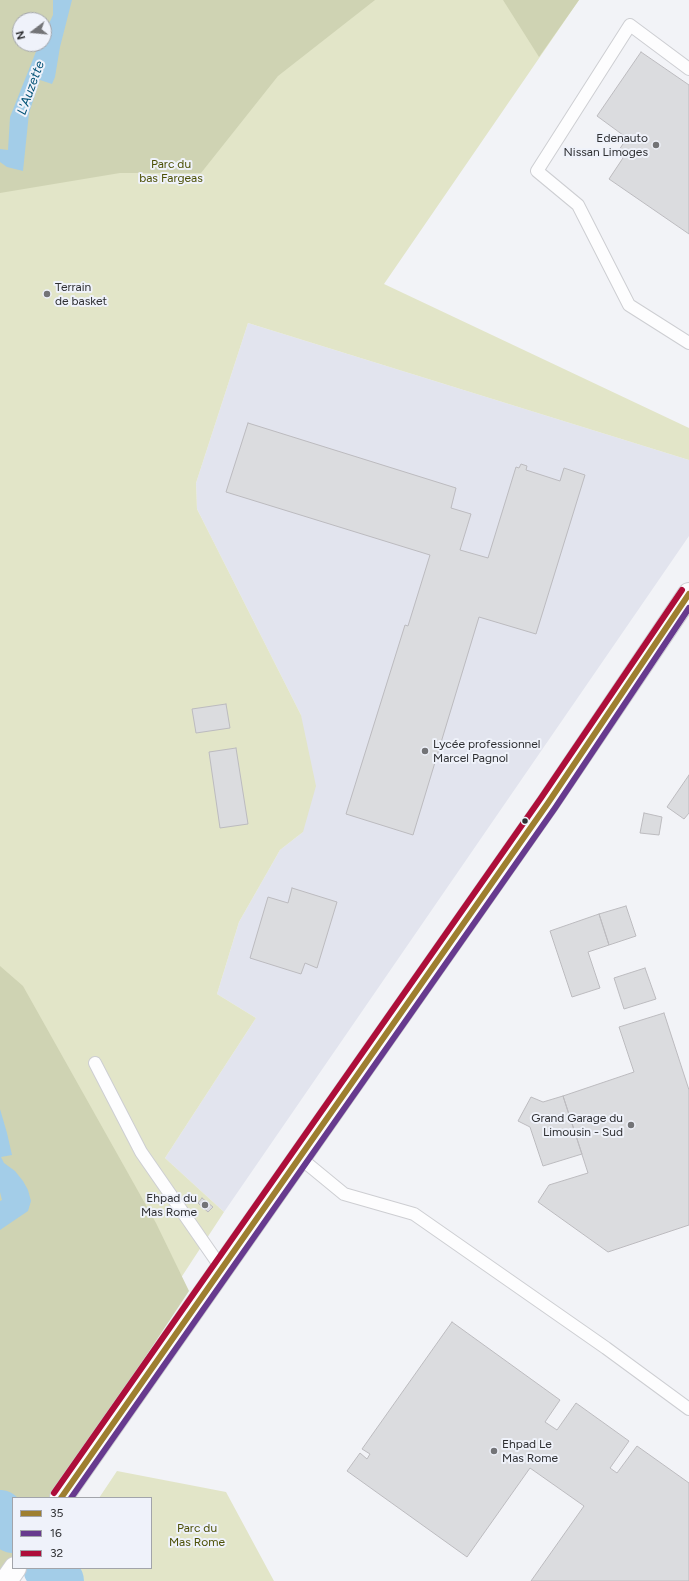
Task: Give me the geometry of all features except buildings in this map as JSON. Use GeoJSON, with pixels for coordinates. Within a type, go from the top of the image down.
{"type":"FeatureCollection","features":[{"type":"Feature","properties":{"kind":"main road"},"geometry":{"type":"LineString","coordinates":[[62,1497],[544,809],[689,594]]}},
{"type":"Feature","properties":{"kind":"lane"},"geometry":{"type":"LineString","coordinates":[[689,69],[630,25],[537,172],[578,205],[629,305],[689,343]]}},
{"type":"Feature","properties":{"kind":"lane"},"geometry":{"type":"LineString","coordinates":[[95,1063],[141,1152],[222,1269]]}},
{"type":"Feature","properties":{"kind":"lane"},"geometry":{"type":"LineString","coordinates":[[299,1157],[344,1194],[414,1214],[606,1348],[689,1409]]}},
{"type":"Feature","properties":{"kind":"shaded area","name":"Lycée professionnel Marcel Pagnol"},"geometry":{"type":"Polygon","coordinates":[[[248,323],[689,460],[689,536],[224,1212],[165,1158],[256,1018],[217,994],[239,922],[280,850],[303,832],[301,715],[197,509],[196,483],[248,323]]]}},
{"type":"Feature","properties":{"kind":"green space","name":"Parc du bas Fargeas"},"geometry":{"type":"Polygon","coordinates":[[[0,0],[579,0],[384,284],[689,428],[689,460],[248,323],[196,483],[197,509],[301,715],[316,786],[303,832],[280,850],[239,922],[217,994],[256,1018],[165,1158],[224,1212],[38,1497],[12,1497],[0,1554],[0,0]]]}},
{"type":"Feature","properties":{"kind":"green space"},"geometry":{"type":"Polygon","coordinates":[[[0,0],[375,0],[278,76],[201,173],[120,173],[0,193],[0,0]]]}},
{"type":"Feature","properties":{"kind":"green space"},"geometry":{"type":"Polygon","coordinates":[[[503,0],[579,0],[539,57],[503,0]]]}},
{"type":"Feature","properties":{"kind":"green space"},"geometry":{"type":"Polygon","coordinates":[[[0,966],[23,986],[156,1223],[189,1291],[53,1497],[12,1497],[12,1558],[0,1576],[0,966]]]}},
{"type":"Feature","properties":{"kind":"green space","name":"Parc du Mas Rome"},"geometry":{"type":"Polygon","coordinates":[[[117,1471],[226,1492],[274,1581],[45,1581],[52,1569],[152,1569],[152,1497],[100,1497],[117,1471]]]}},
{"type":"Feature","properties":{"kind":"water"},"geometry":{"type":"Polygon","coordinates":[[[53,0],[72,0],[60,47],[55,77],[52,84],[40,80],[29,113],[23,171],[7,167],[0,162],[0,149],[8,150],[10,117],[36,52],[52,52],[53,0]]]}},
{"type":"Feature","properties":{"kind":"water"},"geometry":{"type":"Polygon","coordinates":[[[0,1109],[12,1155],[1,1157],[4,1163],[15,1171],[23,1181],[28,1190],[31,1201],[28,1211],[0,1230],[0,1201],[2,1200],[0,1192],[0,1109]]]}},
{"type":"Feature","properties":{"kind":"water"},"geometry":{"type":"Polygon","coordinates":[[[52,1569],[58,1569],[74,1581],[52,1581],[46,1576],[52,1569]]]}},
{"type":"Feature","properties":{"kind":"waterway","name":"L'Auzette"},"geometry":{"type":"LineString","coordinates":[[0,1514],[12,1528]]}},
{"type":"Feature","properties":{"kind":"waterway","name":"L'Auzette"},"geometry":{"type":"LineString","coordinates":[[48,1569],[60,1581]]}},
{"type":"Feature","properties":{"kind":"transit line","name":"32"},"geometry":{"type":"LineString","coordinates":[[54,1493],[541,798],[682,590]]}},
{"type":"Feature","properties":{"kind":"transit line","name":"35"},"geometry":{"type":"LineString","coordinates":[[62,1497],[548,803],[689,594]]}},
{"type":"Feature","properties":{"kind":"transit line","name":"16"},"geometry":{"type":"LineString","coordinates":[[72,1497],[555,808],[689,608]]}},
{"type":"Feature","properties":{"kind":"place","name":"Edenauto Nissan Limoges"},"geometry":{"type":"Point","coordinates":[656,145]}},
{"type":"Feature","properties":{"kind":"place","name":"Terrain de basket"},"geometry":{"type":"Point","coordinates":[47,294]}},
{"type":"Feature","properties":{"kind":"place","name":"Lycée professionnel Marcel Pagnol"},"geometry":{"type":"Point","coordinates":[425,751]}},
{"type":"Feature","properties":{"kind":"place","name":"Grand Garage du Limousin - Sud"},"geometry":{"type":"Point","coordinates":[631,1125]}},
{"type":"Feature","properties":{"kind":"place","name":"Ehpad du Mas Rome"},"geometry":{"type":"Point","coordinates":[205,1205]}},
{"type":"Feature","properties":{"kind":"place","name":"Ehpad Le Mas Rome"},"geometry":{"type":"Point","coordinates":[494,1451]}}]}
